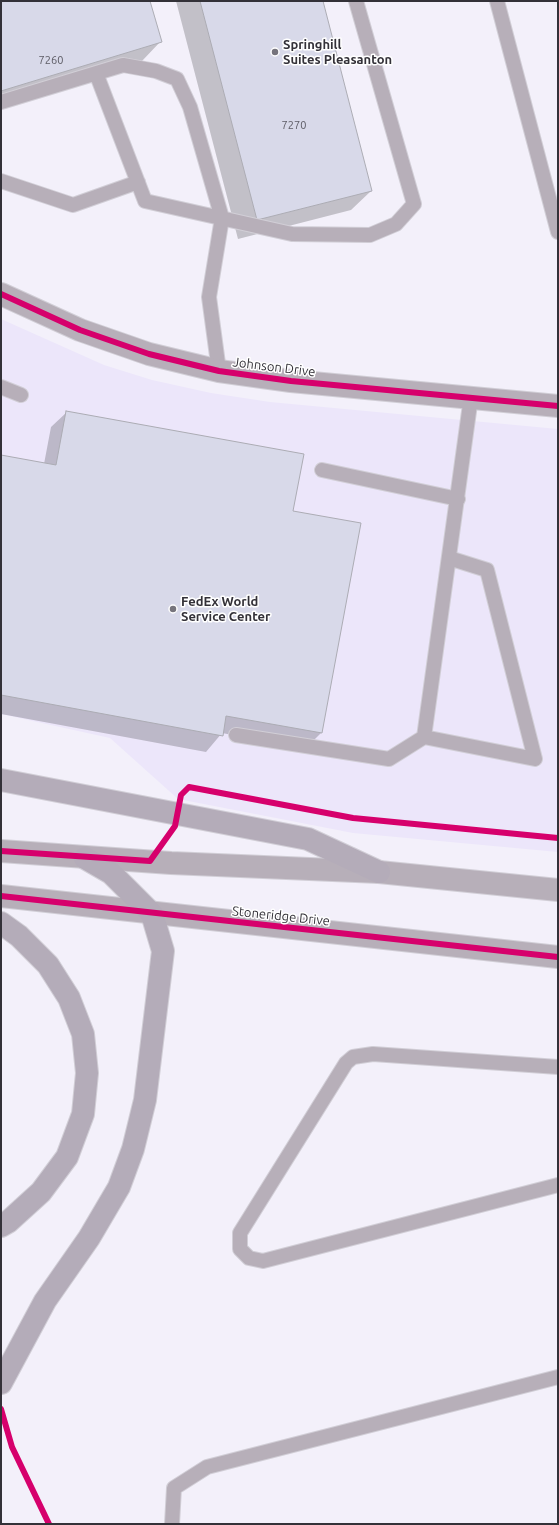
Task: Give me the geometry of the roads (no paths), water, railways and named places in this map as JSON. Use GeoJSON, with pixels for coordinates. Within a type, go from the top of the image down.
{"type":"FeatureCollection","features":[{"type":"Feature","properties":{"kind":"highway"},"geometry":{"type":"LineString","coordinates":[[1,780],[308,839],[379,872]]}},
{"type":"Feature","properties":{"kind":"highway"},"geometry":{"type":"LineString","coordinates":[[1,1383],[45,1301],[90,1238],[119,1187],[133,1149],[145,1100],[163,951],[152,914],[111,873],[85,858]]}},
{"type":"Feature","properties":{"kind":"highway"},"geometry":{"type":"LineString","coordinates":[[1,923],[19,936],[48,965],[69,998],[83,1034],[88,1073],[83,1114],[67,1157],[41,1192],[4,1224]]}},
{"type":"Feature","properties":{"kind":"main road","name":"Johnson Drive"},"geometry":{"type":"LineString","coordinates":[[1,294],[80,330],[142,352],[218,371],[291,381],[558,406]]}},
{"type":"Feature","properties":{"kind":"main road"},"geometry":{"type":"LineString","coordinates":[[1,851],[85,858],[379,872],[558,890]]}},
{"type":"Feature","properties":{"kind":"main road","name":"Stoneridge Drive"},"geometry":{"type":"LineString","coordinates":[[1,896],[152,914],[558,957]]}},
{"type":"Feature","properties":{"kind":"lane"},"geometry":{"type":"LineString","coordinates":[[96,73],[145,201],[292,234],[370,235],[396,224],[414,204],[356,1]]}},
{"type":"Feature","properties":{"kind":"lane"},"geometry":{"type":"LineString","coordinates":[[497,1],[558,232]]}},
{"type":"Feature","properties":{"kind":"lane"},"geometry":{"type":"LineString","coordinates":[[1,102],[123,65],[156,71],[177,79],[190,107],[222,218],[209,297],[218,371]]}},
{"type":"Feature","properties":{"kind":"lane"},"geometry":{"type":"LineString","coordinates":[[1,181],[73,205],[138,182]]}},
{"type":"Feature","properties":{"kind":"lane"},"geometry":{"type":"LineString","coordinates":[[1,387],[21,395]]}},
{"type":"Feature","properties":{"kind":"lane"},"geometry":{"type":"LineString","coordinates":[[424,737],[471,397]]}},
{"type":"Feature","properties":{"kind":"lane"},"geometry":{"type":"LineString","coordinates":[[322,470],[458,499]]}},
{"type":"Feature","properties":{"kind":"lane"},"geometry":{"type":"LineString","coordinates":[[236,735],[389,759],[424,737],[536,759],[487,570],[449,558]]}},
{"type":"Feature","properties":{"kind":"lane"},"geometry":{"type":"LineString","coordinates":[[558,1067],[373,1054],[353,1058],[346,1063],[240,1233],[240,1249],[249,1258],[263,1261],[558,1185]]}},
{"type":"Feature","properties":{"kind":"lane"},"geometry":{"type":"LineString","coordinates":[[172,1524],[174,1488],[207,1467],[558,1377]]}},
{"type":"Feature","properties":{"kind":"place","name":"Springhill Suites Pleasanton"},"geometry":{"type":"Point","coordinates":[275,52]}},
{"type":"Feature","properties":{"kind":"place","name":"FedEx World Service Center"},"geometry":{"type":"Point","coordinates":[173,609]}}]}
